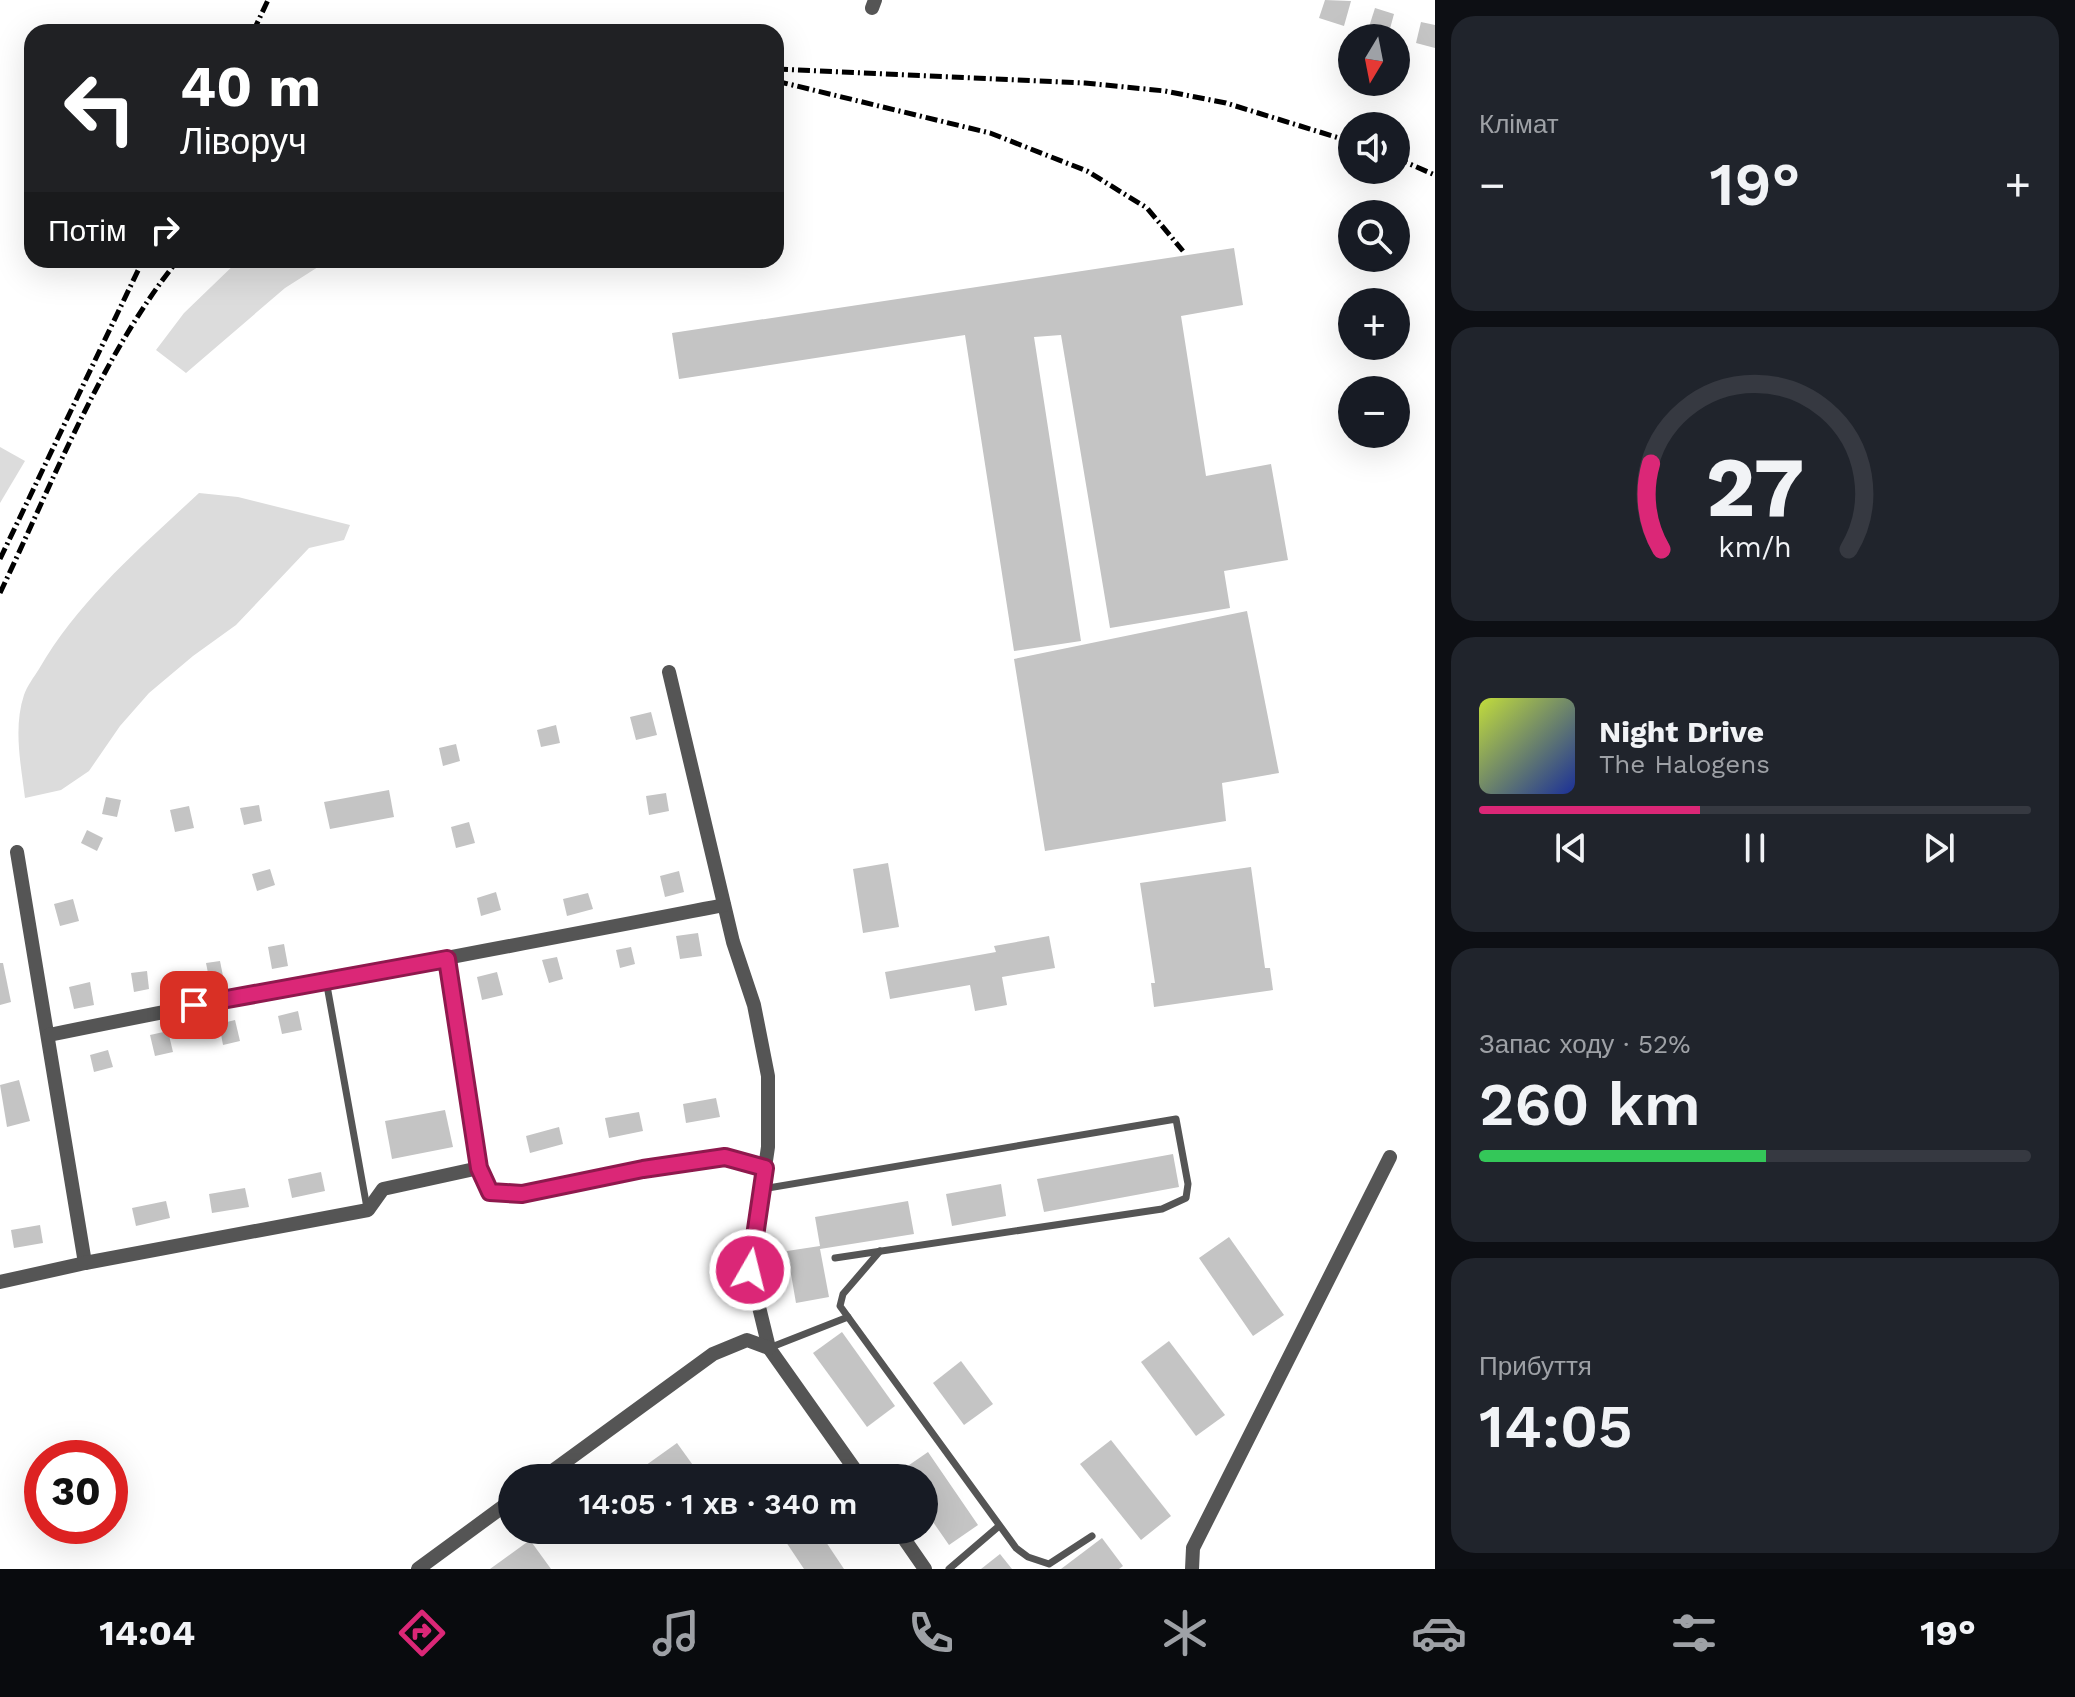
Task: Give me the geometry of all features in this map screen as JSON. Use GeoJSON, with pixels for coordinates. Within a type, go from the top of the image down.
{"type":"FeatureCollection","features":[{"type":"Feature","properties":{"kind":"street"},"geometry":{"type":"LineString","coordinates":[[669,672],[724,905],[754,1005],[768,1076],[768,1147],[750,1270],[769,1348],[851,1464]]}},
{"type":"Feature","properties":{"kind":"street"},"geometry":{"type":"LineString","coordinates":[[17,852],[85,1263]]}},
{"type":"Feature","properties":{"kind":"street"},"geometry":{"type":"LineString","coordinates":[[49,1035],[724,905]]}},
{"type":"Feature","properties":{"kind":"street"},"geometry":{"type":"LineString","coordinates":[[0,1282],[368,1210],[383,1189],[479,1168],[490,1192],[522,1194],[643,1169],[725,1157],[765,1168]]}},
{"type":"Feature","properties":{"kind":"street"},"geometry":{"type":"LineString","coordinates":[[1192,1569],[1193,1548],[1390,1157]]}},
{"type":"Feature","properties":{"kind":"street"},"geometry":{"type":"LineString","coordinates":[[562,1464],[713,1354],[747,1340],[769,1348]]}},
{"type":"Feature","properties":{"kind":"street"},"geometry":{"type":"LineString","coordinates":[[418,1569],[498,1510]]}},
{"type":"Feature","properties":{"kind":"street"},"geometry":{"type":"LineString","coordinates":[[908,1544],[925,1569]]}},
{"type":"Feature","properties":{"kind":"lane"},"geometry":{"type":"LineString","coordinates":[[447,959],[479,1168]]}},
{"type":"Feature","properties":{"kind":"lane"},"geometry":{"type":"LineString","coordinates":[[326,980],[368,1210]]}},
{"type":"Feature","properties":{"kind":"lane"},"geometry":{"type":"LineString","coordinates":[[762,1189],[1176,1119],[1188,1184],[1186,1198],[1162,1209],[835,1258]]}},
{"type":"Feature","properties":{"kind":"lane"},"geometry":{"type":"LineString","coordinates":[[880,1251],[843,1294],[840,1306],[999,1526],[1016,1548],[1028,1557],[1049,1564],[1092,1536]]}},
{"type":"Feature","properties":{"kind":"lane"},"geometry":{"type":"LineString","coordinates":[[769,1348],[848,1317]]}},
{"type":"Feature","properties":{"kind":"lane"},"geometry":{"type":"LineString","coordinates":[[949,1569],[999,1526]]}},
{"type":"Feature","properties":{"kind":"shaded area"},"geometry":{"type":"Polygon","coordinates":[[[231,268],[316,268],[285,288],[186,373],[156,350],[184,313],[231,268]]]}},
{"type":"Feature","properties":{"kind":"shaded area"},"geometry":{"type":"Polygon","coordinates":[[[0,447],[25,461],[0,503],[0,447]]]}},
{"type":"Feature","properties":{"kind":"shaded area"},"geometry":{"type":"Polygon","coordinates":[[[199,493],[238,497],[350,525],[344,540],[309,548],[236,625],[149,693],[120,726],[89,771],[61,790],[25,798],[18,733],[21,708],[29,685],[55,644],[92,597],[199,493]]]}},
{"type":"Feature","properties":{"kind":"building"},"geometry":{"type":"Polygon","coordinates":[[[1325,0],[1351,1],[1345,24],[1319,18],[1325,0]]]}},
{"type":"Feature","properties":{"kind":"building"},"geometry":{"type":"Polygon","coordinates":[[[1375,8],[1394,14],[1391,24],[1370,24],[1375,8]]]}},
{"type":"Feature","properties":{"kind":"building"},"geometry":{"type":"Polygon","coordinates":[[[1421,22],[1435,25],[1435,48],[1416,43],[1421,22]]]}},
{"type":"Feature","properties":{"kind":"building"},"geometry":{"type":"Polygon","coordinates":[[[1234,248],[1243,305],[1181,316],[1206,476],[1271,464],[1288,560],[1224,571],[1230,608],[1110,628],[1061,335],[1034,337],[1081,641],[1014,651],[965,335],[679,379],[672,333],[1234,248]]]}},
{"type":"Feature","properties":{"kind":"building"},"geometry":{"type":"Polygon","coordinates":[[[1247,611],[1279,773],[1222,783],[1226,821],[1045,851],[1014,659],[1247,611]]]}},
{"type":"Feature","properties":{"kind":"building"},"geometry":{"type":"Polygon","coordinates":[[[651,712],[657,735],[636,740],[630,717],[651,712]]]}},
{"type":"Feature","properties":{"kind":"building"},"geometry":{"type":"Polygon","coordinates":[[[556,725],[560,743],[541,747],[537,730],[556,725]]]}},
{"type":"Feature","properties":{"kind":"building"},"geometry":{"type":"Polygon","coordinates":[[[456,744],[460,761],[443,766],[439,748],[456,744]]]}},
{"type":"Feature","properties":{"kind":"building"},"geometry":{"type":"Polygon","coordinates":[[[389,790],[394,817],[330,829],[324,802],[389,790]]]}},
{"type":"Feature","properties":{"kind":"building"},"geometry":{"type":"Polygon","coordinates":[[[666,793],[669,811],[649,815],[646,796],[666,793]]]}},
{"type":"Feature","properties":{"kind":"building"},"geometry":{"type":"Polygon","coordinates":[[[106,797],[121,800],[117,817],[102,814],[106,797]]]}},
{"type":"Feature","properties":{"kind":"building"},"geometry":{"type":"Polygon","coordinates":[[[259,805],[262,821],[244,825],[240,808],[259,805]]]}},
{"type":"Feature","properties":{"kind":"building"},"geometry":{"type":"Polygon","coordinates":[[[189,806],[194,828],[175,832],[170,810],[189,806]]]}},
{"type":"Feature","properties":{"kind":"building"},"geometry":{"type":"Polygon","coordinates":[[[469,822],[475,843],[456,848],[451,827],[469,822]]]}},
{"type":"Feature","properties":{"kind":"building"},"geometry":{"type":"Polygon","coordinates":[[[87,830],[103,838],[97,851],[81,843],[87,830]]]}},
{"type":"Feature","properties":{"kind":"building"},"geometry":{"type":"Polygon","coordinates":[[[888,863],[899,927],[863,933],[853,869],[888,863]]]}},
{"type":"Feature","properties":{"kind":"building"},"geometry":{"type":"Polygon","coordinates":[[[1251,867],[1265,968],[1270,968],[1273,990],[1154,1007],[1151,983],[1155,983],[1140,883],[1251,867]]]}},
{"type":"Feature","properties":{"kind":"building"},"geometry":{"type":"Polygon","coordinates":[[[270,869],[275,885],[257,891],[252,874],[270,869]]]}},
{"type":"Feature","properties":{"kind":"building"},"geometry":{"type":"Polygon","coordinates":[[[679,871],[684,892],[665,897],[660,876],[679,871]]]}},
{"type":"Feature","properties":{"kind":"building"},"geometry":{"type":"Polygon","coordinates":[[[496,892],[501,910],[481,916],[477,898],[496,892]]]}},
{"type":"Feature","properties":{"kind":"building"},"geometry":{"type":"Polygon","coordinates":[[[588,893],[593,909],[567,916],[563,899],[588,893]]]}},
{"type":"Feature","properties":{"kind":"building"},"geometry":{"type":"Polygon","coordinates":[[[73,899],[79,921],[60,926],[54,904],[73,899]]]}},
{"type":"Feature","properties":{"kind":"building"},"geometry":{"type":"Polygon","coordinates":[[[698,933],[702,956],[680,959],[676,936],[698,933]]]}},
{"type":"Feature","properties":{"kind":"building"},"geometry":{"type":"Polygon","coordinates":[[[1049,936],[1055,968],[1002,977],[1007,1005],[975,1011],[970,985],[890,999],[885,972],[996,952],[994,946],[1049,936]]]}},
{"type":"Feature","properties":{"kind":"building"},"geometry":{"type":"Polygon","coordinates":[[[284,944],[288,966],[272,969],[268,947],[284,944]]]}},
{"type":"Feature","properties":{"kind":"building"},"geometry":{"type":"Polygon","coordinates":[[[631,947],[635,964],[620,968],[616,950],[631,947]]]}},
{"type":"Feature","properties":{"kind":"building"},"geometry":{"type":"Polygon","coordinates":[[[557,957],[563,979],[549,983],[542,960],[557,957]]]}},
{"type":"Feature","properties":{"kind":"building"},"geometry":{"type":"Polygon","coordinates":[[[220,961],[223,976],[209,978],[206,963],[220,961]]]}},
{"type":"Feature","properties":{"kind":"building"},"geometry":{"type":"Polygon","coordinates":[[[0,963],[3,963],[11,1002],[0,1005],[0,963]]]}},
{"type":"Feature","properties":{"kind":"building"},"geometry":{"type":"Polygon","coordinates":[[[147,971],[149,989],[134,992],[131,973],[147,971]]]}},
{"type":"Feature","properties":{"kind":"building"},"geometry":{"type":"Polygon","coordinates":[[[497,972],[503,995],[482,1000],[477,977],[497,972]]]}},
{"type":"Feature","properties":{"kind":"building"},"geometry":{"type":"Polygon","coordinates":[[[90,982],[94,1005],[74,1009],[69,987],[90,982]]]}},
{"type":"Feature","properties":{"kind":"building"},"geometry":{"type":"Polygon","coordinates":[[[298,1011],[302,1030],[282,1034],[278,1016],[298,1011]]]}},
{"type":"Feature","properties":{"kind":"building"},"geometry":{"type":"Polygon","coordinates":[[[235,1020],[240,1041],[223,1045],[219,1024],[235,1020]]]}},
{"type":"Feature","properties":{"kind":"building"},"geometry":{"type":"Polygon","coordinates":[[[168,1031],[173,1052],[155,1056],[150,1035],[168,1031]]]}},
{"type":"Feature","properties":{"kind":"building"},"geometry":{"type":"Polygon","coordinates":[[[108,1050],[113,1067],[94,1072],[90,1055],[108,1050]]]}},
{"type":"Feature","properties":{"kind":"building"},"geometry":{"type":"Polygon","coordinates":[[[19,1080],[30,1121],[7,1127],[0,1085],[19,1080]]]}},
{"type":"Feature","properties":{"kind":"building"},"geometry":{"type":"Polygon","coordinates":[[[716,1098],[720,1117],[686,1123],[683,1104],[716,1098]]]}},
{"type":"Feature","properties":{"kind":"building"},"geometry":{"type":"Polygon","coordinates":[[[445,1110],[453,1147],[392,1159],[385,1121],[445,1110]]]}},
{"type":"Feature","properties":{"kind":"building"},"geometry":{"type":"Polygon","coordinates":[[[639,1112],[643,1131],[609,1138],[605,1118],[639,1112]]]}},
{"type":"Feature","properties":{"kind":"building"},"geometry":{"type":"Polygon","coordinates":[[[559,1127],[563,1144],[530,1153],[526,1136],[559,1127]]]}},
{"type":"Feature","properties":{"kind":"building"},"geometry":{"type":"Polygon","coordinates":[[[1173,1154],[1179,1187],[1044,1212],[1037,1179],[1173,1154]]]}},
{"type":"Feature","properties":{"kind":"building"},"geometry":{"type":"Polygon","coordinates":[[[321,1172],[325,1191],[292,1198],[288,1179],[321,1172]]]}},
{"type":"Feature","properties":{"kind":"building"},"geometry":{"type":"Polygon","coordinates":[[[1001,1184],[1006,1216],[952,1226],[946,1194],[1001,1184]]]}},
{"type":"Feature","properties":{"kind":"building"},"geometry":{"type":"Polygon","coordinates":[[[245,1188],[249,1207],[212,1213],[209,1194],[245,1188]]]}},
{"type":"Feature","properties":{"kind":"building"},"geometry":{"type":"Polygon","coordinates":[[[166,1201],[170,1218],[136,1226],[132,1208],[166,1201]]]}},
{"type":"Feature","properties":{"kind":"building"},"geometry":{"type":"Polygon","coordinates":[[[908,1201],[914,1234],[820,1249],[829,1297],[796,1303],[787,1251],[820,1246],[815,1217],[908,1201]]]}},
{"type":"Feature","properties":{"kind":"building"},"geometry":{"type":"Polygon","coordinates":[[[40,1225],[43,1243],[14,1248],[11,1230],[40,1225]]]}},
{"type":"Feature","properties":{"kind":"building"},"geometry":{"type":"Polygon","coordinates":[[[1229,1237],[1284,1315],[1253,1336],[1199,1258],[1229,1237]]]}},
{"type":"Feature","properties":{"kind":"building"},"geometry":{"type":"Polygon","coordinates":[[[842,1332],[895,1406],[867,1427],[813,1353],[842,1332]]]}},
{"type":"Feature","properties":{"kind":"building"},"geometry":{"type":"Polygon","coordinates":[[[1169,1341],[1225,1415],[1196,1436],[1141,1362],[1169,1341]]]}},
{"type":"Feature","properties":{"kind":"building"},"geometry":{"type":"Polygon","coordinates":[[[961,1361],[993,1404],[964,1425],[933,1383],[961,1361]]]}},
{"type":"Feature","properties":{"kind":"building"},"geometry":{"type":"Polygon","coordinates":[[[1111,1440],[1171,1516],[1141,1540],[1080,1464],[1111,1440]]]}},
{"type":"Feature","properties":{"kind":"building"},"geometry":{"type":"Polygon","coordinates":[[[677,1443],[692,1464],[648,1464],[677,1443]]]}},
{"type":"Feature","properties":{"kind":"building"},"geometry":{"type":"Polygon","coordinates":[[[928,1452],[936,1464],[911,1464],[928,1452]]]}},
{"type":"Feature","properties":{"kind":"building"},"geometry":{"type":"Polygon","coordinates":[[[938,1467],[978,1525],[949,1545],[938,1529],[938,1467]]]}},
{"type":"Feature","properties":{"kind":"building"},"geometry":{"type":"Polygon","coordinates":[[[1102,1538],[1123,1566],[1119,1569],[1061,1569],[1102,1538]]]}},
{"type":"Feature","properties":{"kind":"building"},"geometry":{"type":"Polygon","coordinates":[[[524,1544],[533,1544],[551,1569],[490,1569],[524,1544]]]}},
{"type":"Feature","properties":{"kind":"building"},"geometry":{"type":"Polygon","coordinates":[[[787,1544],[827,1544],[844,1569],[804,1569],[787,1544]]]}},
{"type":"Feature","properties":{"kind":"building"},"geometry":{"type":"Polygon","coordinates":[[[1000,1554],[1012,1569],[981,1569],[1000,1554]]]}},
{"type":"Feature","properties":{"kind":"railway"},"geometry":{"type":"LineString","coordinates":[[257,24],[268,0]]}},
{"type":"Feature","properties":{"kind":"railway"},"geometry":{"type":"LineString","coordinates":[[784,69],[1085,83],[1165,91],[1226,103],[1338,138]]}},
{"type":"Feature","properties":{"kind":"railway"},"geometry":{"type":"LineString","coordinates":[[784,83],[990,133],[1087,171],[1147,208],[1183,251]]}},
{"type":"Feature","properties":{"kind":"railway"},"geometry":{"type":"LineString","coordinates":[[1410,164],[1435,175]]}},
{"type":"Feature","properties":{"kind":"railway"},"geometry":{"type":"LineString","coordinates":[[0,559],[139,268]]}},
{"type":"Feature","properties":{"kind":"railway"},"geometry":{"type":"LineString","coordinates":[[0,593],[102,378],[125,336],[172,268]]}},
{"type":"Feature","properties":{"kind":"route"},"geometry":{"type":"LineString","coordinates":[[194,1005],[447,959],[479,1168],[490,1192],[522,1194],[643,1169],[725,1157],[765,1168],[750,1270]]}}]}
